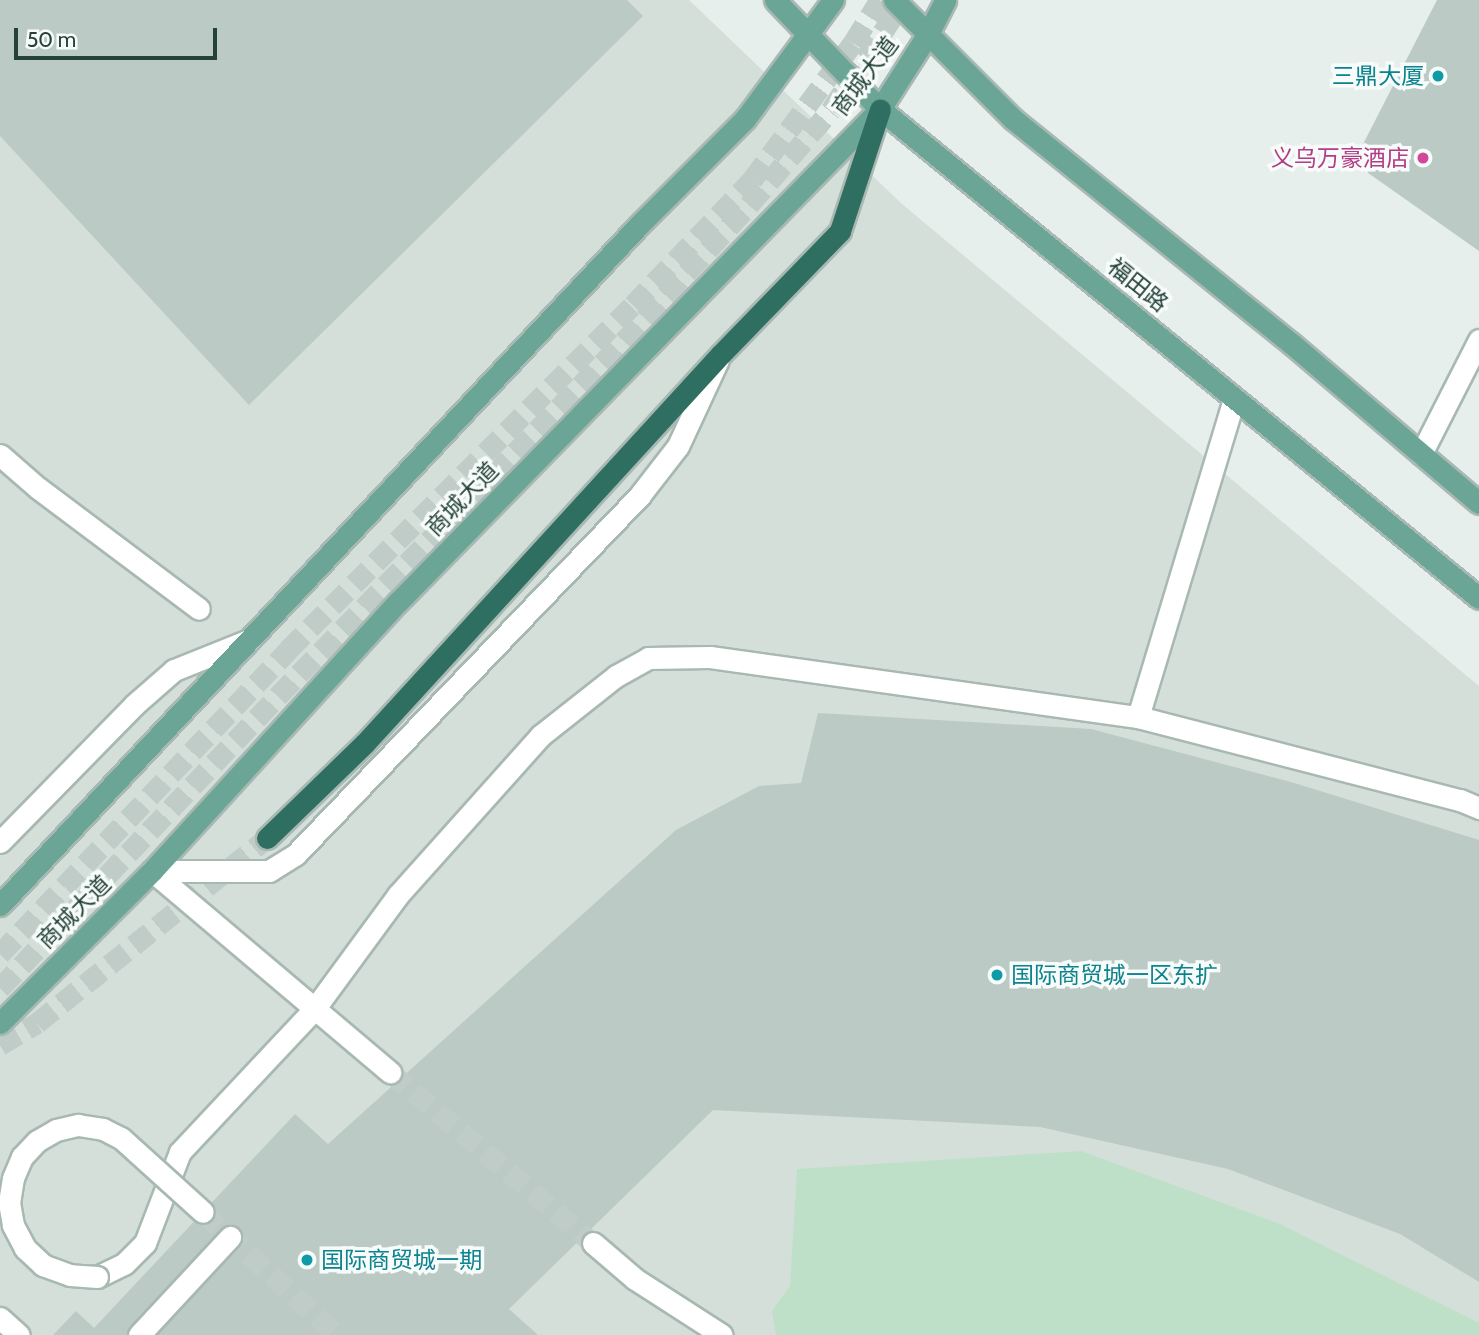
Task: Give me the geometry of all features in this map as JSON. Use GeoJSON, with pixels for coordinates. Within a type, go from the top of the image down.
{"type":"FeatureCollection","features":[{"type":"Feature","properties":{"kind":"highway"},"geometry":{"type":"LineString","coordinates":[[267,838],[365,743],[721,354],[840,231],[880,108]]}},
{"type":"Feature","properties":{"kind":"main road","name":"福田路"},"geometry":{"type":"LineString","coordinates":[[775,0],[880,108],[1479,598]]}},
{"type":"Feature","properties":{"kind":"main road"},"geometry":{"type":"LineString","coordinates":[[0,905],[639,225],[746,119],[833,0]]}},
{"type":"Feature","properties":{"kind":"main road"},"geometry":{"type":"LineString","coordinates":[[894,0],[1013,119],[1292,344],[1479,503]]}},
{"type":"Feature","properties":{"kind":"main road","name":"商城大道"},"geometry":{"type":"LineString","coordinates":[[0,1023],[152,871],[398,602],[880,108],[928,34],[945,0]]}},
{"type":"Feature","properties":{"kind":"street"},"geometry":{"type":"LineString","coordinates":[[1421,454],[1479,340]]}},
{"type":"Feature","properties":{"kind":"street"},"geometry":{"type":"LineString","coordinates":[[152,871],[269,871],[296,854],[640,495],[678,446],[721,354]]}},
{"type":"Feature","properties":{"kind":"street"},"geometry":{"type":"LineString","coordinates":[[1138,717],[1234,398]]}},
{"type":"Feature","properties":{"kind":"street"},"geometry":{"type":"LineString","coordinates":[[0,455],[38,488],[199,609]]}},
{"type":"Feature","properties":{"kind":"street"},"geometry":{"type":"LineString","coordinates":[[0,842],[134,705],[174,670],[249,640]]}},
{"type":"Feature","properties":{"kind":"street"},"geometry":{"type":"LineString","coordinates":[[203,1212],[121,1139],[103,1129],[78,1125],[56,1130],[37,1141],[22,1157],[13,1178],[9,1203],[13,1225],[25,1248],[43,1265],[70,1275],[97,1277],[124,1264],[145,1243],[180,1152],[315,1008],[398,895],[540,736],[616,676],[649,658],[710,657],[1138,717],[1460,800],[1479,808]]}},
{"type":"Feature","properties":{"kind":"street"},"geometry":{"type":"LineString","coordinates":[[152,871],[390,1072]]}},
{"type":"Feature","properties":{"kind":"street"},"geometry":{"type":"LineString","coordinates":[[138,1335],[230,1237]]}},
{"type":"Feature","properties":{"kind":"street"},"geometry":{"type":"LineString","coordinates":[[593,1243],[635,1279],[722,1335]]}},
{"type":"Feature","properties":{"kind":"street"},"geometry":{"type":"LineString","coordinates":[[0,1318],[19,1335]]}},
{"type":"Feature","properties":{"kind":"shaded area"},"geometry":{"type":"Polygon","coordinates":[[[0,0],[689,0],[902,204],[1479,686],[1479,1335],[0,1335],[0,0]]]}},
{"type":"Feature","properties":{"kind":"green space"},"geometry":{"type":"Polygon","coordinates":[[[1081,1151],[1280,1224],[1479,1323],[1479,1335],[776,1335],[772,1311],[790,1286],[797,1169],[1081,1151]]]}},
{"type":"Feature","properties":{"kind":"building"},"geometry":{"type":"Polygon","coordinates":[[[0,0],[627,0],[643,16],[249,405],[0,136],[0,0]]]}},
{"type":"Feature","properties":{"kind":"building","name":"三鼎大厦"},"geometry":{"type":"Polygon","coordinates":[[[1437,0],[1479,0],[1479,251],[1361,168],[1359,152],[1437,0]]]}},
{"type":"Feature","properties":{"kind":"building","name":"国际商贸城一区东扩"},"geometry":{"type":"Polygon","coordinates":[[[818,713],[1091,729],[1291,782],[1479,840],[1479,1282],[1400,1234],[1228,1169],[1040,1127],[713,1110],[509,1309],[538,1335],[53,1335],[76,1311],[94,1328],[295,1114],[328,1144],[676,830],[759,786],[801,783],[818,713]]]}},
{"type":"Feature","properties":{"kind":"tunnel"},"geometry":{"type":"LineString","coordinates":[[0,954],[288,650],[633,305],[752,180],[853,43],[880,0]]}},
{"type":"Feature","properties":{"kind":"tunnel"},"geometry":{"type":"LineString","coordinates":[[0,988],[299,674],[624,341],[749,205],[831,110],[904,0]]}},
{"type":"Feature","properties":{"kind":"tunnel"},"geometry":{"type":"LineString","coordinates":[[0,1045],[37,1023],[267,838]]}},
{"type":"Feature","properties":{"kind":"tunnel"},"geometry":{"type":"LineString","coordinates":[[390,1072],[593,1243]]}},
{"type":"Feature","properties":{"kind":"tunnel"},"geometry":{"type":"LineString","coordinates":[[203,1212],[337,1335]]}},
{"type":"Feature","properties":{"kind":"place","name":"三鼎大厦"},"geometry":{"type":"Point","coordinates":[1438,76]}},
{"type":"Feature","properties":{"kind":"place","name":"义乌万豪酒店"},"geometry":{"type":"Point","coordinates":[1423,158]}},
{"type":"Feature","properties":{"kind":"place","name":"国际商贸城一区东扩"},"geometry":{"type":"Point","coordinates":[997,975]}},
{"type":"Feature","properties":{"kind":"place","name":"国际商贸城一期"},"geometry":{"type":"Point","coordinates":[307,1260]}}]}
